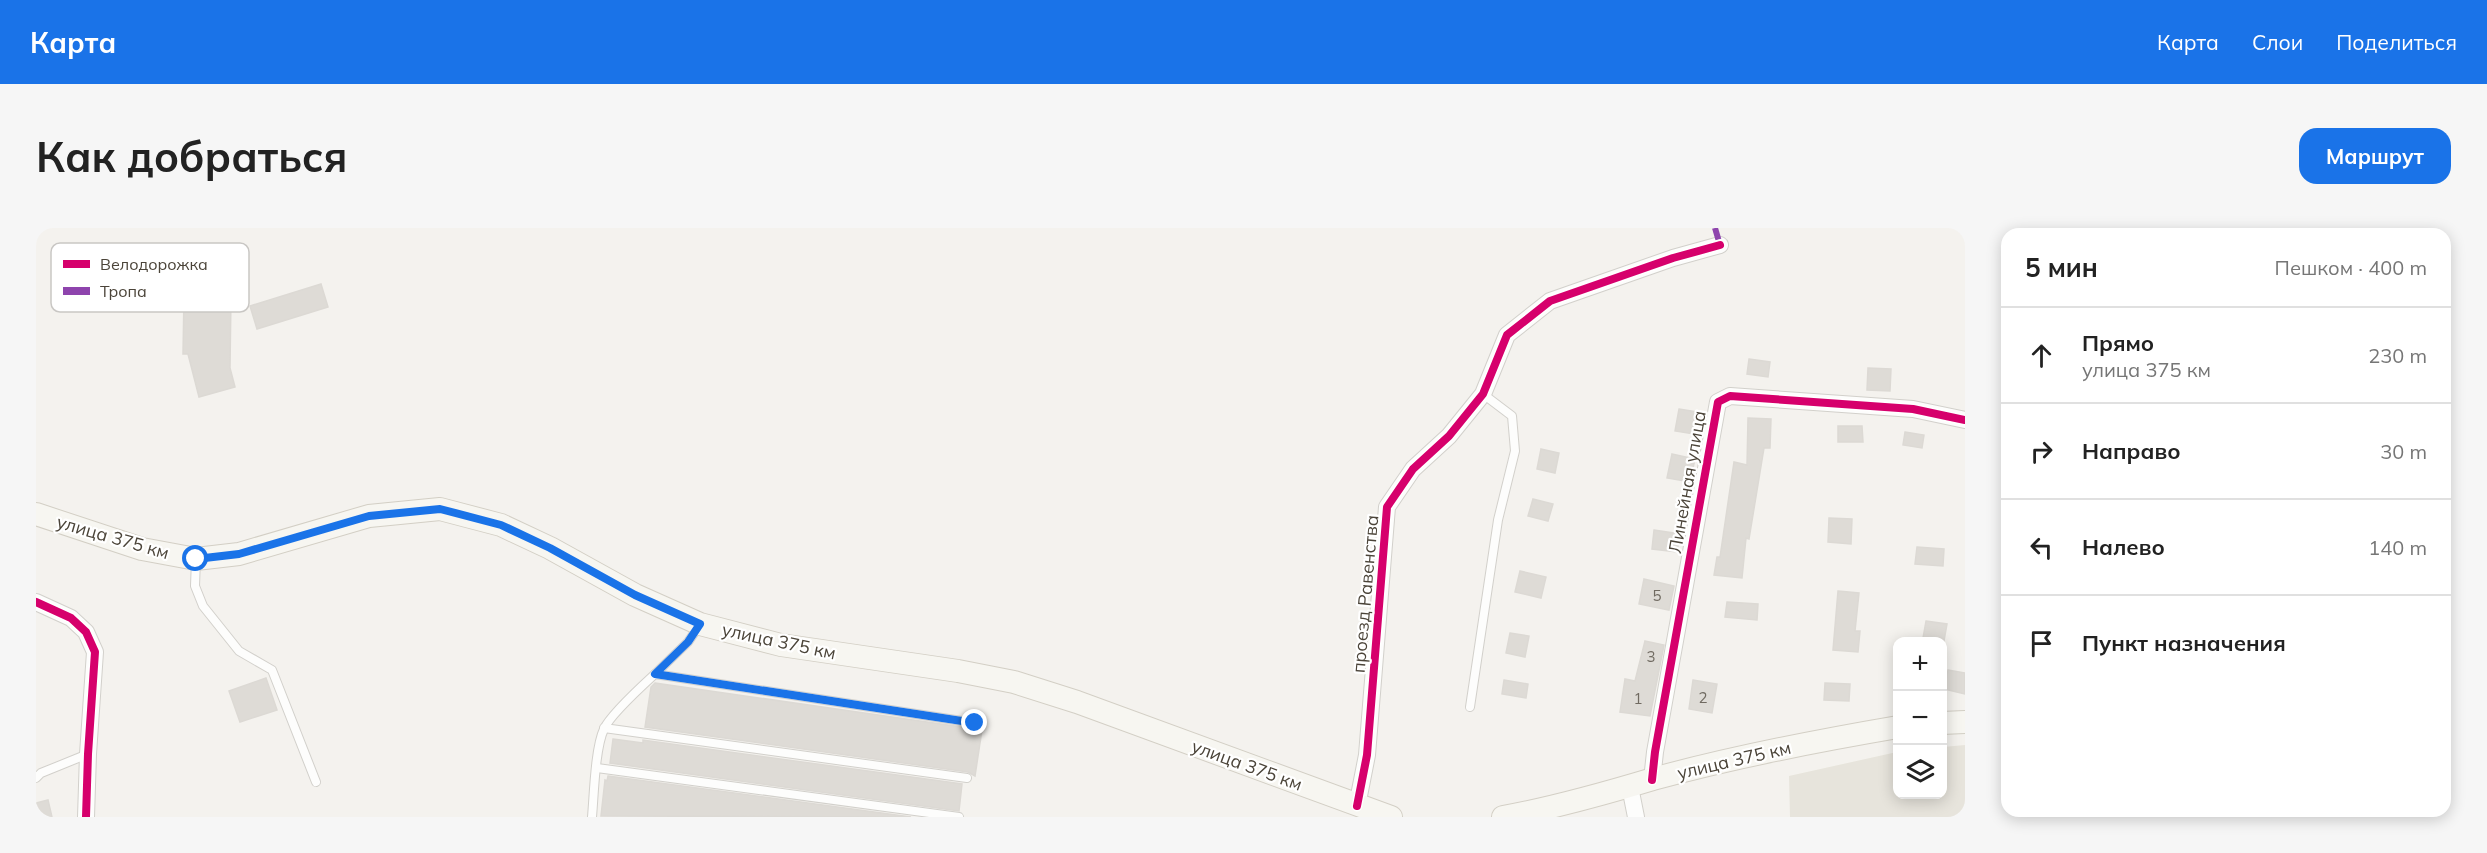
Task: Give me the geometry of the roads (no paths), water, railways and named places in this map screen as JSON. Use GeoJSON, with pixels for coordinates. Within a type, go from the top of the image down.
{"type":"FeatureCollection","features":[{"type":"Feature","properties":{"kind":"main road","name":"улица 375 км"},"geometry":{"type":"LineString","coordinates":[[36,514],[142,549],[196,559],[239,554],[369,516],[440,509],[501,525],[550,548],[635,595],[700,624],[781,645],[958,671],[1014,682],[1077,702],[1391,817]]}},
{"type":"Feature","properties":{"kind":"main road"},"geometry":{"type":"LineString","coordinates":[[1947,723],[1965,722]]}},
{"type":"Feature","properties":{"kind":"main road","name":"улица 375 км"},"geometry":{"type":"LineString","coordinates":[[1503,817],[1559,807],[1652,780],[1824,740],[1893,728]]}},
{"type":"Feature","properties":{"kind":"street","name":"проезд Равенства"},"geometry":{"type":"LineString","coordinates":[[1357,806],[1367,755],[1387,507],[1413,469],[1449,436],[1483,393],[1507,335],[1550,301],[1651,265],[1720,244]]}},
{"type":"Feature","properties":{"kind":"street","name":"Линейная улица"},"geometry":{"type":"LineString","coordinates":[[1652,780],[1654,752],[1718,402],[1730,396],[1912,409],[1965,420]]}},
{"type":"Feature","properties":{"kind":"street"},"geometry":{"type":"LineString","coordinates":[[36,602],[71,618],[86,632],[95,652],[86,817]]}},
{"type":"Feature","properties":{"kind":"street"},"geometry":{"type":"LineString","coordinates":[[1630,787],[1636,817]]}},
{"type":"Feature","properties":{"kind":"lane"},"geometry":{"type":"LineString","coordinates":[[1470,707],[1498,520],[1515,451],[1512,416],[1483,393]]}},
{"type":"Feature","properties":{"kind":"lane"},"geometry":{"type":"LineString","coordinates":[[196,559],[195,586],[203,606],[239,651],[272,670],[316,782]]}},
{"type":"Feature","properties":{"kind":"lane"},"geometry":{"type":"LineString","coordinates":[[592,817],[604,728],[638,689],[688,642],[700,624]]}},
{"type":"Feature","properties":{"kind":"lane"},"geometry":{"type":"LineString","coordinates":[[655,674],[975,723]]}},
{"type":"Feature","properties":{"kind":"lane"},"geometry":{"type":"LineString","coordinates":[[604,728],[967,778]]}},
{"type":"Feature","properties":{"kind":"lane"},"geometry":{"type":"LineString","coordinates":[[36,778],[41,773],[88,754]]}},
{"type":"Feature","properties":{"kind":"lane"},"geometry":{"type":"LineString","coordinates":[[597,768],[959,817]]}}]}
